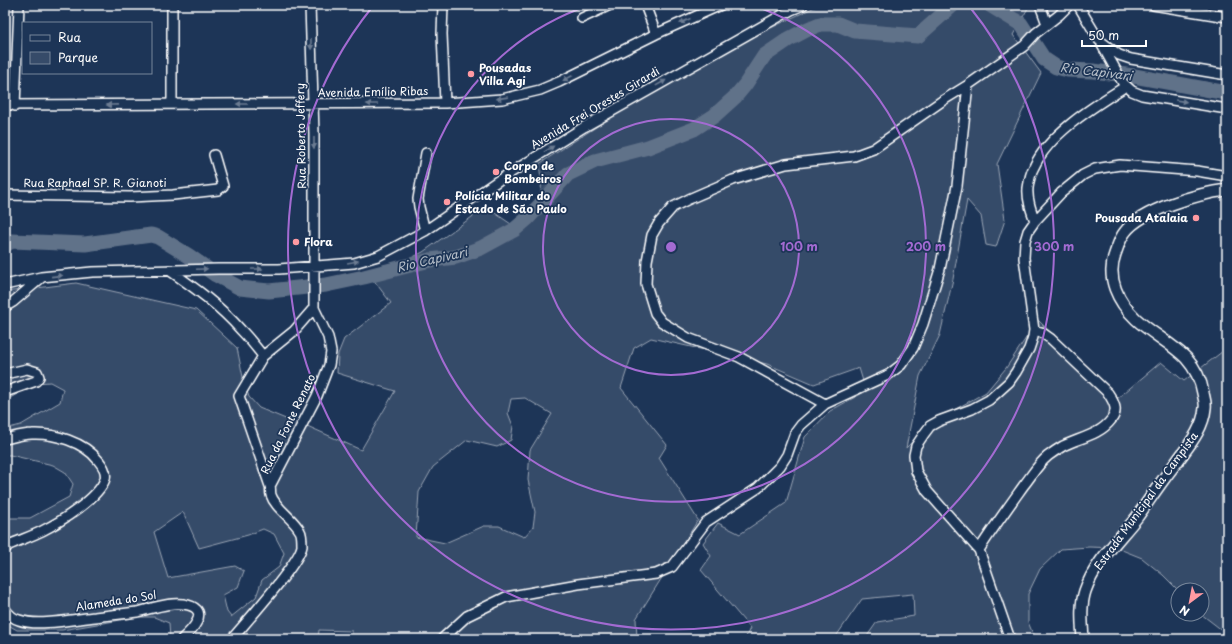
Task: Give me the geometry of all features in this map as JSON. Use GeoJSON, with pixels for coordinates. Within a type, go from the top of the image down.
{"type":"FeatureCollection","features":[{"type":"Feature","properties":{"kind":"main road","name":"Estrada Municipal da Campista"},"geometry":{"type":"LineString","coordinates":[[1083,639],[1082,610],[1085,592],[1092,574],[1106,553],[1137,517],[1196,436],[1203,419],[1206,406],[1202,387],[1197,374],[1186,358],[1136,319],[1115,290],[1112,274],[1113,261],[1122,237],[1128,228],[1142,217],[1162,208],[1195,197],[1227,190]]}},
{"type":"Feature","properties":{"kind":"street"},"geometry":{"type":"LineString","coordinates":[[15,106],[18,5]]}},
{"type":"Feature","properties":{"kind":"street"},"geometry":{"type":"LineString","coordinates":[[172,5],[172,104]]}},
{"type":"Feature","properties":{"kind":"street","name":"Rua Roberto Jeffery"},"geometry":{"type":"LineString","coordinates":[[310,5],[314,134],[314,305]]}},
{"type":"Feature","properties":{"kind":"street"},"geometry":{"type":"LineString","coordinates":[[443,5],[442,34],[444,103]]}},
{"type":"Feature","properties":{"kind":"street"},"geometry":{"type":"LineString","coordinates":[[582,18],[610,5]]}},
{"type":"Feature","properties":{"kind":"street"},"geometry":{"type":"LineString","coordinates":[[645,5],[656,34]]}},
{"type":"Feature","properties":{"kind":"street","name":"Avenida Emílio Ribas"},"geometry":{"type":"LineString","coordinates":[[5,105],[444,103],[502,98],[540,90],[559,82],[656,34],[721,5]]}},
{"type":"Feature","properties":{"kind":"street","name":"Avenida Frei Orestes Girardi"},"geometry":{"type":"LineString","coordinates":[[5,285],[41,278],[92,272],[186,269],[314,270],[354,263],[378,256],[425,231],[498,180],[584,127],[803,5]]}},
{"type":"Feature","properties":{"kind":"street"},"geometry":{"type":"LineString","coordinates":[[1040,5],[1046,24]]}},
{"type":"Feature","properties":{"kind":"street"},"geometry":{"type":"LineString","coordinates":[[825,404],[739,357],[688,338],[662,322],[655,313],[646,284],[647,261],[652,235],[659,223],[673,208],[689,199],[733,180],[786,164],[854,156],[873,149],[1024,46],[1036,33],[1069,5]]}},
{"type":"Feature","properties":{"kind":"street"},"geometry":{"type":"LineString","coordinates":[[1078,5],[1124,84],[1132,91],[1142,95],[1227,109]]}},
{"type":"Feature","properties":{"kind":"street"},"geometry":{"type":"LineString","coordinates":[[1153,5],[1227,17]]}},
{"type":"Feature","properties":{"kind":"street"},"geometry":{"type":"LineString","coordinates":[[1099,40],[1119,55],[1131,59],[1227,75]]}},
{"type":"Feature","properties":{"kind":"street"},"geometry":{"type":"LineString","coordinates":[[1035,221],[1029,203],[1028,188],[1034,167],[1045,150],[1060,133],[1124,84]]}},
{"type":"Feature","properties":{"kind":"street"},"geometry":{"type":"LineString","coordinates":[[442,639],[467,616],[506,597],[578,584],[656,574],[672,567],[706,522],[758,488],[780,466],[795,433],[801,425],[825,404],[888,375],[901,365],[913,348],[923,324],[940,269],[957,186],[968,85]]}},
{"type":"Feature","properties":{"kind":"street"},"geometry":{"type":"LineString","coordinates":[[425,231],[418,199],[426,153]]}},
{"type":"Feature","properties":{"kind":"street","name":"Rua Raphael SP. R. Gianoti"},"geometry":{"type":"LineString","coordinates":[[5,195],[130,197],[173,195],[218,190],[223,186],[214,155]]}},
{"type":"Feature","properties":{"kind":"street"},"geometry":{"type":"LineString","coordinates":[[1010,639],[979,550],[927,491],[916,471],[914,455],[916,446],[930,426],[989,400],[1009,382],[1016,372],[1029,349],[1034,330],[1024,258],[1025,241],[1028,231],[1035,221],[1061,193],[1083,175],[1095,169],[1120,165],[1197,171],[1227,176]]}},
{"type":"Feature","properties":{"kind":"street"},"geometry":{"type":"LineString","coordinates":[[169,270],[203,294],[222,311],[242,330],[263,356]]}},
{"type":"Feature","properties":{"kind":"street"},"geometry":{"type":"LineString","coordinates":[[5,307],[41,278]]}},
{"type":"Feature","properties":{"kind":"street"},"geometry":{"type":"LineString","coordinates":[[270,486],[239,396],[263,356],[294,331],[314,305]]}},
{"type":"Feature","properties":{"kind":"street","name":"Rua da Fonte Renato"},"geometry":{"type":"LineString","coordinates":[[232,639],[280,580],[295,560],[302,546],[301,532],[293,520],[277,504],[271,495],[270,486],[317,396],[329,365],[331,352],[328,337],[314,305]]}},
{"type":"Feature","properties":{"kind":"street"},"geometry":{"type":"LineString","coordinates":[[979,550],[1047,456],[1063,446],[1101,430],[1115,415],[1114,401],[1108,393],[1051,338],[1042,332],[1034,330]]}},
{"type":"Feature","properties":{"kind":"street"},"geometry":{"type":"LineString","coordinates":[[5,374],[27,369],[37,372],[39,377],[36,381],[5,392]]}},
{"type":"Feature","properties":{"kind":"street"},"geometry":{"type":"LineString","coordinates":[[5,438],[31,434],[47,434],[79,444],[92,453],[104,469],[105,478],[85,504],[42,531],[5,548]]}},
{"type":"Feature","properties":{"kind":"street","name":"Alameda do Sol"},"geometry":{"type":"LineString","coordinates":[[5,609],[18,620],[34,623],[136,612],[173,604],[189,605],[196,609],[199,614],[198,620],[182,639]]}},
{"type":"Feature","properties":{"kind":"green space"},"geometry":{"type":"Polygon","coordinates":[[[819,5],[1021,5],[1028,8],[1013,35],[1041,73],[997,164],[1005,220],[996,247],[986,245],[981,216],[967,200],[953,279],[940,335],[920,376],[906,448],[929,424],[986,392],[1006,368],[1038,320],[1118,398],[1161,362],[1184,381],[1227,348],[1227,634],[1210,621],[1210,582],[1170,582],[1142,558],[1117,548],[1089,547],[1061,549],[1040,569],[1028,594],[1028,622],[1035,639],[865,639],[877,622],[914,616],[913,594],[862,599],[837,635],[836,639],[745,639],[750,628],[701,570],[711,556],[703,543],[718,523],[740,534],[786,503],[805,437],[830,411],[866,391],[859,368],[814,384],[767,364],[651,338],[634,348],[621,388],[667,445],[659,458],[698,520],[636,619],[637,639],[352,639],[352,631],[319,630],[318,639],[170,639],[169,623],[154,617],[138,617],[62,630],[17,630],[5,623],[5,518],[30,518],[69,497],[73,484],[65,472],[53,465],[5,455],[5,429],[21,425],[60,402],[63,389],[50,382],[36,383],[5,401],[5,292],[76,283],[196,310],[237,348],[244,382],[249,397],[259,408],[293,422],[305,425],[361,450],[395,391],[337,373],[338,354],[344,339],[391,303],[372,278],[423,252],[486,207],[511,224],[520,219],[532,209],[540,196],[541,185],[539,164],[687,68],[819,5]],[[525,398],[511,399],[508,413],[513,426],[511,440],[497,447],[467,440],[433,467],[419,492],[416,537],[445,543],[484,526],[499,526],[524,537],[533,527],[535,512],[528,480],[530,450],[552,414],[525,398]],[[183,512],[154,532],[168,578],[235,566],[244,571],[238,587],[223,595],[227,612],[231,617],[256,597],[262,580],[279,567],[284,553],[274,534],[263,529],[248,535],[199,548],[183,512]]]}},
{"type":"Feature","properties":{"kind":"waterway","name":"Rio Capivari"},"geometry":{"type":"LineString","coordinates":[[5,245],[12,241],[85,244],[151,235],[158,237],[216,275],[240,288],[269,291],[326,285],[430,260],[456,257],[481,248],[514,230],[528,218],[568,174],[595,161],[648,147],[694,129],[714,116],[735,97],[745,85],[764,56],[789,39],[808,29],[820,24],[838,24],[855,31],[918,36],[953,5]]}},
{"type":"Feature","properties":{"kind":"waterway","name":"Rio Capivari"},"geometry":{"type":"LineString","coordinates":[[990,5],[1021,24],[1044,59],[1056,67],[1068,70],[1093,71],[1134,76],[1227,93]]}},
{"type":"Feature","properties":{"kind":"place","name":"Pousadas Villa Agi"},"geometry":{"type":"Point","coordinates":[471,74]}},
{"type":"Feature","properties":{"kind":"place","name":"Corpo de Bombeiros"},"geometry":{"type":"Point","coordinates":[496,172]}},
{"type":"Feature","properties":{"kind":"place","name":"Polícia Militar do Estado de São Paulo"},"geometry":{"type":"Point","coordinates":[447,202]}},
{"type":"Feature","properties":{"kind":"place","name":"Pousada Atalaia"},"geometry":{"type":"Point","coordinates":[1196,218]}},
{"type":"Feature","properties":{"kind":"place","name":"Flora"},"geometry":{"type":"Point","coordinates":[296,242]}}]}
